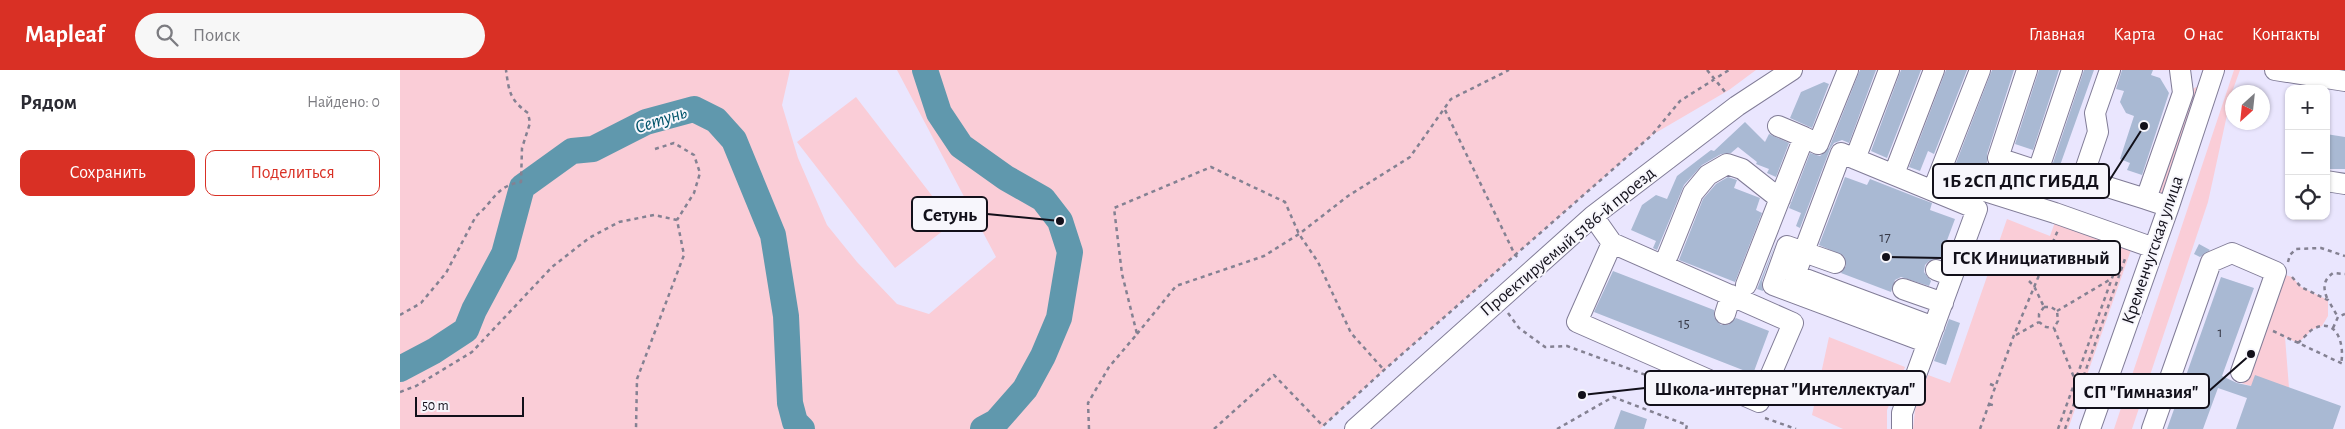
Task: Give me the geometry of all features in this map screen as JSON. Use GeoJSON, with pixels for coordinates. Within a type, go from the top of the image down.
{"type":"FeatureCollection","features":[{"type":"Feature","properties":{"kind":"street","name":"Проектируемый 5186-й проезд"},"geometry":{"type":"LineString","coordinates":[[1355,429],[1593,216],[1736,106],[1792,70]]}},
{"type":"Feature","properties":{"kind":"street"},"geometry":{"type":"LineString","coordinates":[[1734,298],[1780,199],[1848,70]]}},
{"type":"Feature","properties":{"kind":"street"},"geometry":{"type":"LineString","coordinates":[[1804,253],[1890,70]]}},
{"type":"Feature","properties":{"kind":"street"},"geometry":{"type":"LineString","coordinates":[[1894,174],[1934,70]]}},
{"type":"Feature","properties":{"kind":"street"},"geometry":{"type":"LineString","coordinates":[[1933,190],[1980,70]]}},
{"type":"Feature","properties":{"kind":"street"},"geometry":{"type":"LineString","coordinates":[[2027,70],[1998,158],[2038,171],[2072,70]]}},
{"type":"Feature","properties":{"kind":"street"},"geometry":{"type":"LineString","coordinates":[[2110,70],[2096,113],[2098,132],[2082,179],[2169,206]]}},
{"type":"Feature","properties":{"kind":"street"},"geometry":{"type":"LineString","coordinates":[[2146,199],[2183,93],[2180,70]]}},
{"type":"Feature","properties":{"kind":"street","name":"Кременчугская улица"},"geometry":{"type":"LineString","coordinates":[[2090,429],[2169,206],[2214,70]]}},
{"type":"Feature","properties":{"kind":"street"},"geometry":{"type":"LineString","coordinates":[[2274,70],[2345,81]]}},
{"type":"Feature","properties":{"kind":"street"},"geometry":{"type":"LineString","coordinates":[[1778,126],[1977,209],[1944,273],[1943,303],[1902,413],[1902,429]]}},
{"type":"Feature","properties":{"kind":"street"},"geometry":{"type":"LineString","coordinates":[[1668,255],[1693,193],[1708,175],[1727,164],[1742,169],[1780,199]]}},
{"type":"Feature","properties":{"kind":"street"},"geometry":{"type":"LineString","coordinates":[[2330,182],[2345,184]]}},
{"type":"Feature","properties":{"kind":"street"},"geometry":{"type":"LineString","coordinates":[[1965,204],[1972,187],[2132,239],[2154,248]]}},
{"type":"Feature","properties":{"kind":"street"},"geometry":{"type":"LineString","coordinates":[[1593,216],[1612,243],[1793,323],[1759,402],[1577,322],[1612,243]]}},
{"type":"Feature","properties":{"kind":"street"},"geometry":{"type":"LineString","coordinates":[[1835,263],[1787,246],[1773,285],[1931,335]]}},
{"type":"Feature","properties":{"kind":"street"},"geometry":{"type":"LineString","coordinates":[[2152,429],[2211,262],[2232,253],[2280,273],[2258,324],[2241,372]]}},
{"type":"Feature","properties":{"kind":"street"},"geometry":{"type":"LineString","coordinates":[[1903,289],[1943,303]]}},
{"type":"Feature","properties":{"kind":"path"},"geometry":{"type":"LineString","coordinates":[[400,315],[421,303],[446,273],[476,216],[484,210],[492,197],[506,184],[521,182],[522,148],[530,123],[528,113],[518,106],[509,93],[506,70]]}},
{"type":"Feature","properties":{"kind":"path"},"geometry":{"type":"LineString","coordinates":[[1089,429],[1088,403],[1109,367],[1176,286],[1264,256],[1299,234],[1348,196],[1410,156],[1445,109],[1450,99],[1509,70]]}},
{"type":"Feature","properties":{"kind":"path"},"geometry":{"type":"LineString","coordinates":[[1707,70],[1736,106]]}},
{"type":"Feature","properties":{"kind":"path"},"geometry":{"type":"LineString","coordinates":[[1214,429],[1274,375],[1323,426],[1384,370],[1652,135],[1680,101],[1729,70]]}},
{"type":"Feature","properties":{"kind":"path"},"geometry":{"type":"LineString","coordinates":[[1445,109],[1515,255],[1532,270]]}},
{"type":"Feature","properties":{"kind":"path"},"geometry":{"type":"LineString","coordinates":[[636,429],[637,379],[684,255],[677,220],[694,193],[700,174],[694,155],[674,143],[655,149]]}},
{"type":"Feature","properties":{"kind":"path"},"geometry":{"type":"LineString","coordinates":[[1136,334],[1122,274],[1114,208],[1211,167],[1285,202],[1299,234],[1318,262],[1351,333],[1384,370]]}},
{"type":"Feature","properties":{"kind":"path"},"geometry":{"type":"LineString","coordinates":[[400,392],[416,386],[472,352],[552,267],[589,238],[619,222],[654,215],[677,220]]}},
{"type":"Feature","properties":{"kind":"path"},"geometry":{"type":"LineString","coordinates":[[1980,429],[2014,335],[2059,230]]}},
{"type":"Feature","properties":{"kind":"path"},"geometry":{"type":"LineString","coordinates":[[2065,429],[2132,239]]}},
{"type":"Feature","properties":{"kind":"path"},"geometry":{"type":"LineString","coordinates":[[2058,429],[2116,267],[2110,244]]}},
{"type":"Feature","properties":{"kind":"path"},"geometry":{"type":"LineString","coordinates":[[2328,300],[2301,287],[2292,277],[2280,273],[2290,254],[2296,249],[2321,248],[2345,256]]}},
{"type":"Feature","properties":{"kind":"path"},"geometry":{"type":"LineString","coordinates":[[2338,317],[2328,300],[2324,288],[2327,277],[2333,273],[2345,274]]}},
{"type":"Feature","properties":{"kind":"path"},"geometry":{"type":"LineString","coordinates":[[2057,311],[2112,278]]}},
{"type":"Feature","properties":{"kind":"path"},"geometry":{"type":"LineString","coordinates":[[2029,281],[2034,286],[2044,307]]}},
{"type":"Feature","properties":{"kind":"path"},"geometry":{"type":"LineString","coordinates":[[1499,300],[1519,328],[1545,347],[1567,346],[1688,391]]}},
{"type":"Feature","properties":{"kind":"path"},"geometry":{"type":"LineString","coordinates":[[2044,307],[2051,307],[2057,311],[2060,322],[2054,328]]}},
{"type":"Feature","properties":{"kind":"path"},"geometry":{"type":"LineString","coordinates":[[2039,322],[2039,314],[2044,307]]}},
{"type":"Feature","properties":{"kind":"path"},"geometry":{"type":"LineString","coordinates":[[2333,328],[2338,317],[2345,314]]}},
{"type":"Feature","properties":{"kind":"path"},"geometry":{"type":"LineString","coordinates":[[2014,335],[2039,322]]}},
{"type":"Feature","properties":{"kind":"path"},"geometry":{"type":"LineString","coordinates":[[2039,322],[2046,327],[2054,328]]}},
{"type":"Feature","properties":{"kind":"path"},"geometry":{"type":"LineString","coordinates":[[2258,324],[2343,365],[2344,343],[2333,328],[2322,326],[2313,329],[2298,343]]}},
{"type":"Feature","properties":{"kind":"path"},"geometry":{"type":"LineString","coordinates":[[2054,328],[2075,381]]}},
{"type":"Feature","properties":{"kind":"path"},"geometry":{"type":"LineString","coordinates":[[1990,384],[1995,386]]}},
{"type":"Feature","properties":{"kind":"path"},"geometry":{"type":"LineString","coordinates":[[1557,429],[1612,398],[1687,425],[1686,429]]}},
{"type":"Feature","properties":{"kind":"path"},"geometry":{"type":"LineString","coordinates":[[1989,404],[1996,406]]}},
{"type":"Feature","properties":{"kind":"path"},"geometry":{"type":"LineString","coordinates":[[1761,416],[1796,429]]}},
{"type":"Feature","properties":{"kind":"shaded area"},"geometry":{"type":"Polygon","coordinates":[[[400,70],[790,70],[782,105],[798,158],[827,225],[857,262],[897,304],[929,314],[996,257],[897,70],[1756,70],[1729,90],[1652,135],[1384,370],[1320,429],[400,429],[400,70]]]}},
{"type":"Feature","properties":{"kind":"shaded area"},"geometry":{"type":"Polygon","coordinates":[[[2234,70],[2240,70],[2235,85],[2229,85],[2234,70]]]}},
{"type":"Feature","properties":{"kind":"shaded area"},"geometry":{"type":"Polygon","coordinates":[[[2201,85],[2161,197],[2151,184],[2183,93],[2201,85]]]}},
{"type":"Feature","properties":{"kind":"shaded area"},"geometry":{"type":"Polygon","coordinates":[[[856,97],[953,223],[895,268],[797,142],[856,97]]]}},
{"type":"Feature","properties":{"kind":"shaded area"},"geometry":{"type":"Polygon","coordinates":[[[2225,97],[2225,124],[2208,202],[2132,429],[2114,429],[2225,97]]]}},
{"type":"Feature","properties":{"kind":"shaded area"},"geometry":{"type":"Polygon","coordinates":[[[2007,219],[2050,236],[2055,222],[2131,250],[2068,429],[1913,429],[1915,410],[1928,375],[1950,383],[2007,219]]]}},
{"type":"Feature","properties":{"kind":"shaded area"},"geometry":{"type":"Polygon","coordinates":[[[2276,272],[2292,277],[2301,287],[2328,300],[2328,316],[2322,326],[2313,329],[2298,343],[2285,337],[2289,388],[2251,386],[2238,382],[2276,272]]]}},
{"type":"Feature","properties":{"kind":"shaded area"},"geometry":{"type":"Polygon","coordinates":[[[1829,337],[1905,367],[1887,410],[1887,429],[1843,429],[1812,415],[1829,337]]]}},
{"type":"Feature","properties":{"kind":"building"},"geometry":{"type":"Polygon","coordinates":[[[1860,70],[1876,70],[1849,143],[1842,140],[1834,143],[1830,149],[1800,228],[1796,226],[1801,213],[1789,208],[1810,153],[1820,156],[1829,148],[1860,70]]]}},
{"type":"Feature","properties":{"kind":"building"},"geometry":{"type":"Polygon","coordinates":[[[1901,70],[1921,70],[1887,158],[1871,151],[1901,70]]]}},
{"type":"Feature","properties":{"kind":"building"},"geometry":{"type":"Polygon","coordinates":[[[1946,70],[1967,70],[1934,154],[1928,151],[1920,171],[1909,167],[1946,70]]]}},
{"type":"Feature","properties":{"kind":"building"},"geometry":{"type":"Polygon","coordinates":[[[1992,70],[2014,70],[1987,154],[1984,172],[1972,168],[1969,175],[1964,178],[1959,189],[1951,185],[1958,164],[1956,163],[1992,70]]]}},
{"type":"Feature","properties":{"kind":"building"},"geometry":{"type":"Polygon","coordinates":[[[2039,70],[2059,70],[2033,150],[2015,144],[2039,70]]]}},
{"type":"Feature","properties":{"kind":"building"},"geometry":{"type":"Polygon","coordinates":[[[2084,70],[2094,70],[2058,171],[2051,169],[2084,70]]]}},
{"type":"Feature","properties":{"kind":"building"},"geometry":{"type":"Polygon","coordinates":[[[2122,70],[2153,70],[2151,75],[2160,78],[2169,93],[2142,175],[2127,170],[2130,163],[2120,159],[2134,116],[2126,113],[2120,102],[2124,91],[2116,89],[2122,70]]]}},
{"type":"Feature","properties":{"kind":"building"},"geometry":{"type":"Polygon","coordinates":[[[1824,82],[1829,84],[1812,128],[1790,118],[1801,92],[1824,82]]]}},
{"type":"Feature","properties":{"kind":"building"},"geometry":{"type":"Polygon","coordinates":[[[1745,122],[1765,142],[1769,134],[1789,143],[1776,177],[1767,173],[1769,169],[1756,164],[1757,162],[1738,147],[1731,153],[1721,154],[1702,165],[1684,185],[1657,250],[1653,248],[1656,241],[1631,230],[1642,205],[1656,195],[1667,199],[1677,176],[1711,150],[1714,151],[1745,122]]]}},
{"type":"Feature","properties":{"kind":"building"},"geometry":{"type":"Polygon","coordinates":[[[2330,135],[2345,137],[2345,169],[2330,169],[2330,135]]]}},
{"type":"Feature","properties":{"kind":"building"},"geometry":{"type":"Polygon","coordinates":[[[1728,177],[1737,180],[1734,188],[1760,198],[1756,210],[1762,213],[1735,282],[1679,260],[1703,199],[1716,184],[1728,177]]]}},
{"type":"Feature","properties":{"kind":"building"},"geometry":{"type":"Polygon","coordinates":[[[1845,177],[1867,185],[1870,179],[1932,203],[1930,210],[1955,219],[1940,259],[1929,261],[1925,265],[1924,272],[1931,281],[1929,286],[1901,277],[1895,280],[1891,292],[1841,273],[1846,266],[1844,256],[1819,245],[1845,177]]]}},
{"type":"Feature","properties":{"kind":"building"},"geometry":{"type":"Polygon","coordinates":[[[1776,242],[1762,281],[1763,291],[1757,289],[1776,242]]]}},
{"type":"Feature","properties":{"kind":"building"},"geometry":{"type":"Polygon","coordinates":[[[2199,244],[2210,250],[2200,257],[2194,254],[2199,244]]]}},
{"type":"Feature","properties":{"kind":"building"},"geometry":{"type":"Polygon","coordinates":[[[1613,271],[1714,310],[1714,317],[1721,325],[1728,325],[1736,318],[1769,331],[1753,374],[1594,312],[1613,271]]]}},
{"type":"Feature","properties":{"kind":"building"},"geometry":{"type":"Polygon","coordinates":[[[2221,277],[2254,288],[2222,376],[2237,383],[2251,386],[2255,375],[2341,406],[2333,429],[2236,429],[2247,398],[2218,388],[2203,429],[2167,429],[2221,277]]]}},
{"type":"Feature","properties":{"kind":"building"},"geometry":{"type":"Polygon","coordinates":[[[1949,319],[1960,323],[1946,365],[1934,361],[1949,319]]]}},
{"type":"Feature","properties":{"kind":"building"},"geometry":{"type":"Polygon","coordinates":[[[1621,410],[1647,419],[1644,429],[1614,429],[1621,410]]]}},
{"type":"Feature","properties":{"kind":"waterway","name":"Сетунь"},"geometry":{"type":"LineString","coordinates":[[925,70],[939,113],[961,146],[1006,178],[1043,199],[1060,221],[1070,252],[1059,318],[1043,356],[1025,389],[996,422],[983,429]]}},
{"type":"Feature","properties":{"kind":"waterway","name":"Сетунь"},"geometry":{"type":"LineString","coordinates":[[400,369],[434,351],[466,330],[474,310],[504,254],[522,187],[572,151],[593,149],[646,122],[694,109],[716,120],[734,140],[773,235],[786,316],[790,403],[795,422],[802,429]]}},
{"type":"Feature","properties":{"kind":"place","name":"1Б 2СП ДПС ГИБДД"},"geometry":{"type":"Point","coordinates":[2144,126]}},
{"type":"Feature","properties":{"kind":"place","name":"Сетунь"},"geometry":{"type":"Point","coordinates":[1060,221]}},
{"type":"Feature","properties":{"kind":"place","name":"ГСК Инициативный"},"geometry":{"type":"Point","coordinates":[1886,257]}},
{"type":"Feature","properties":{"kind":"place","name":"СП \"Гимназия\""},"geometry":{"type":"Point","coordinates":[2251,354]}},
{"type":"Feature","properties":{"kind":"place","name":"Школа-интернат \"Интеллектуал\""},"geometry":{"type":"Point","coordinates":[1582,395]}}]}
